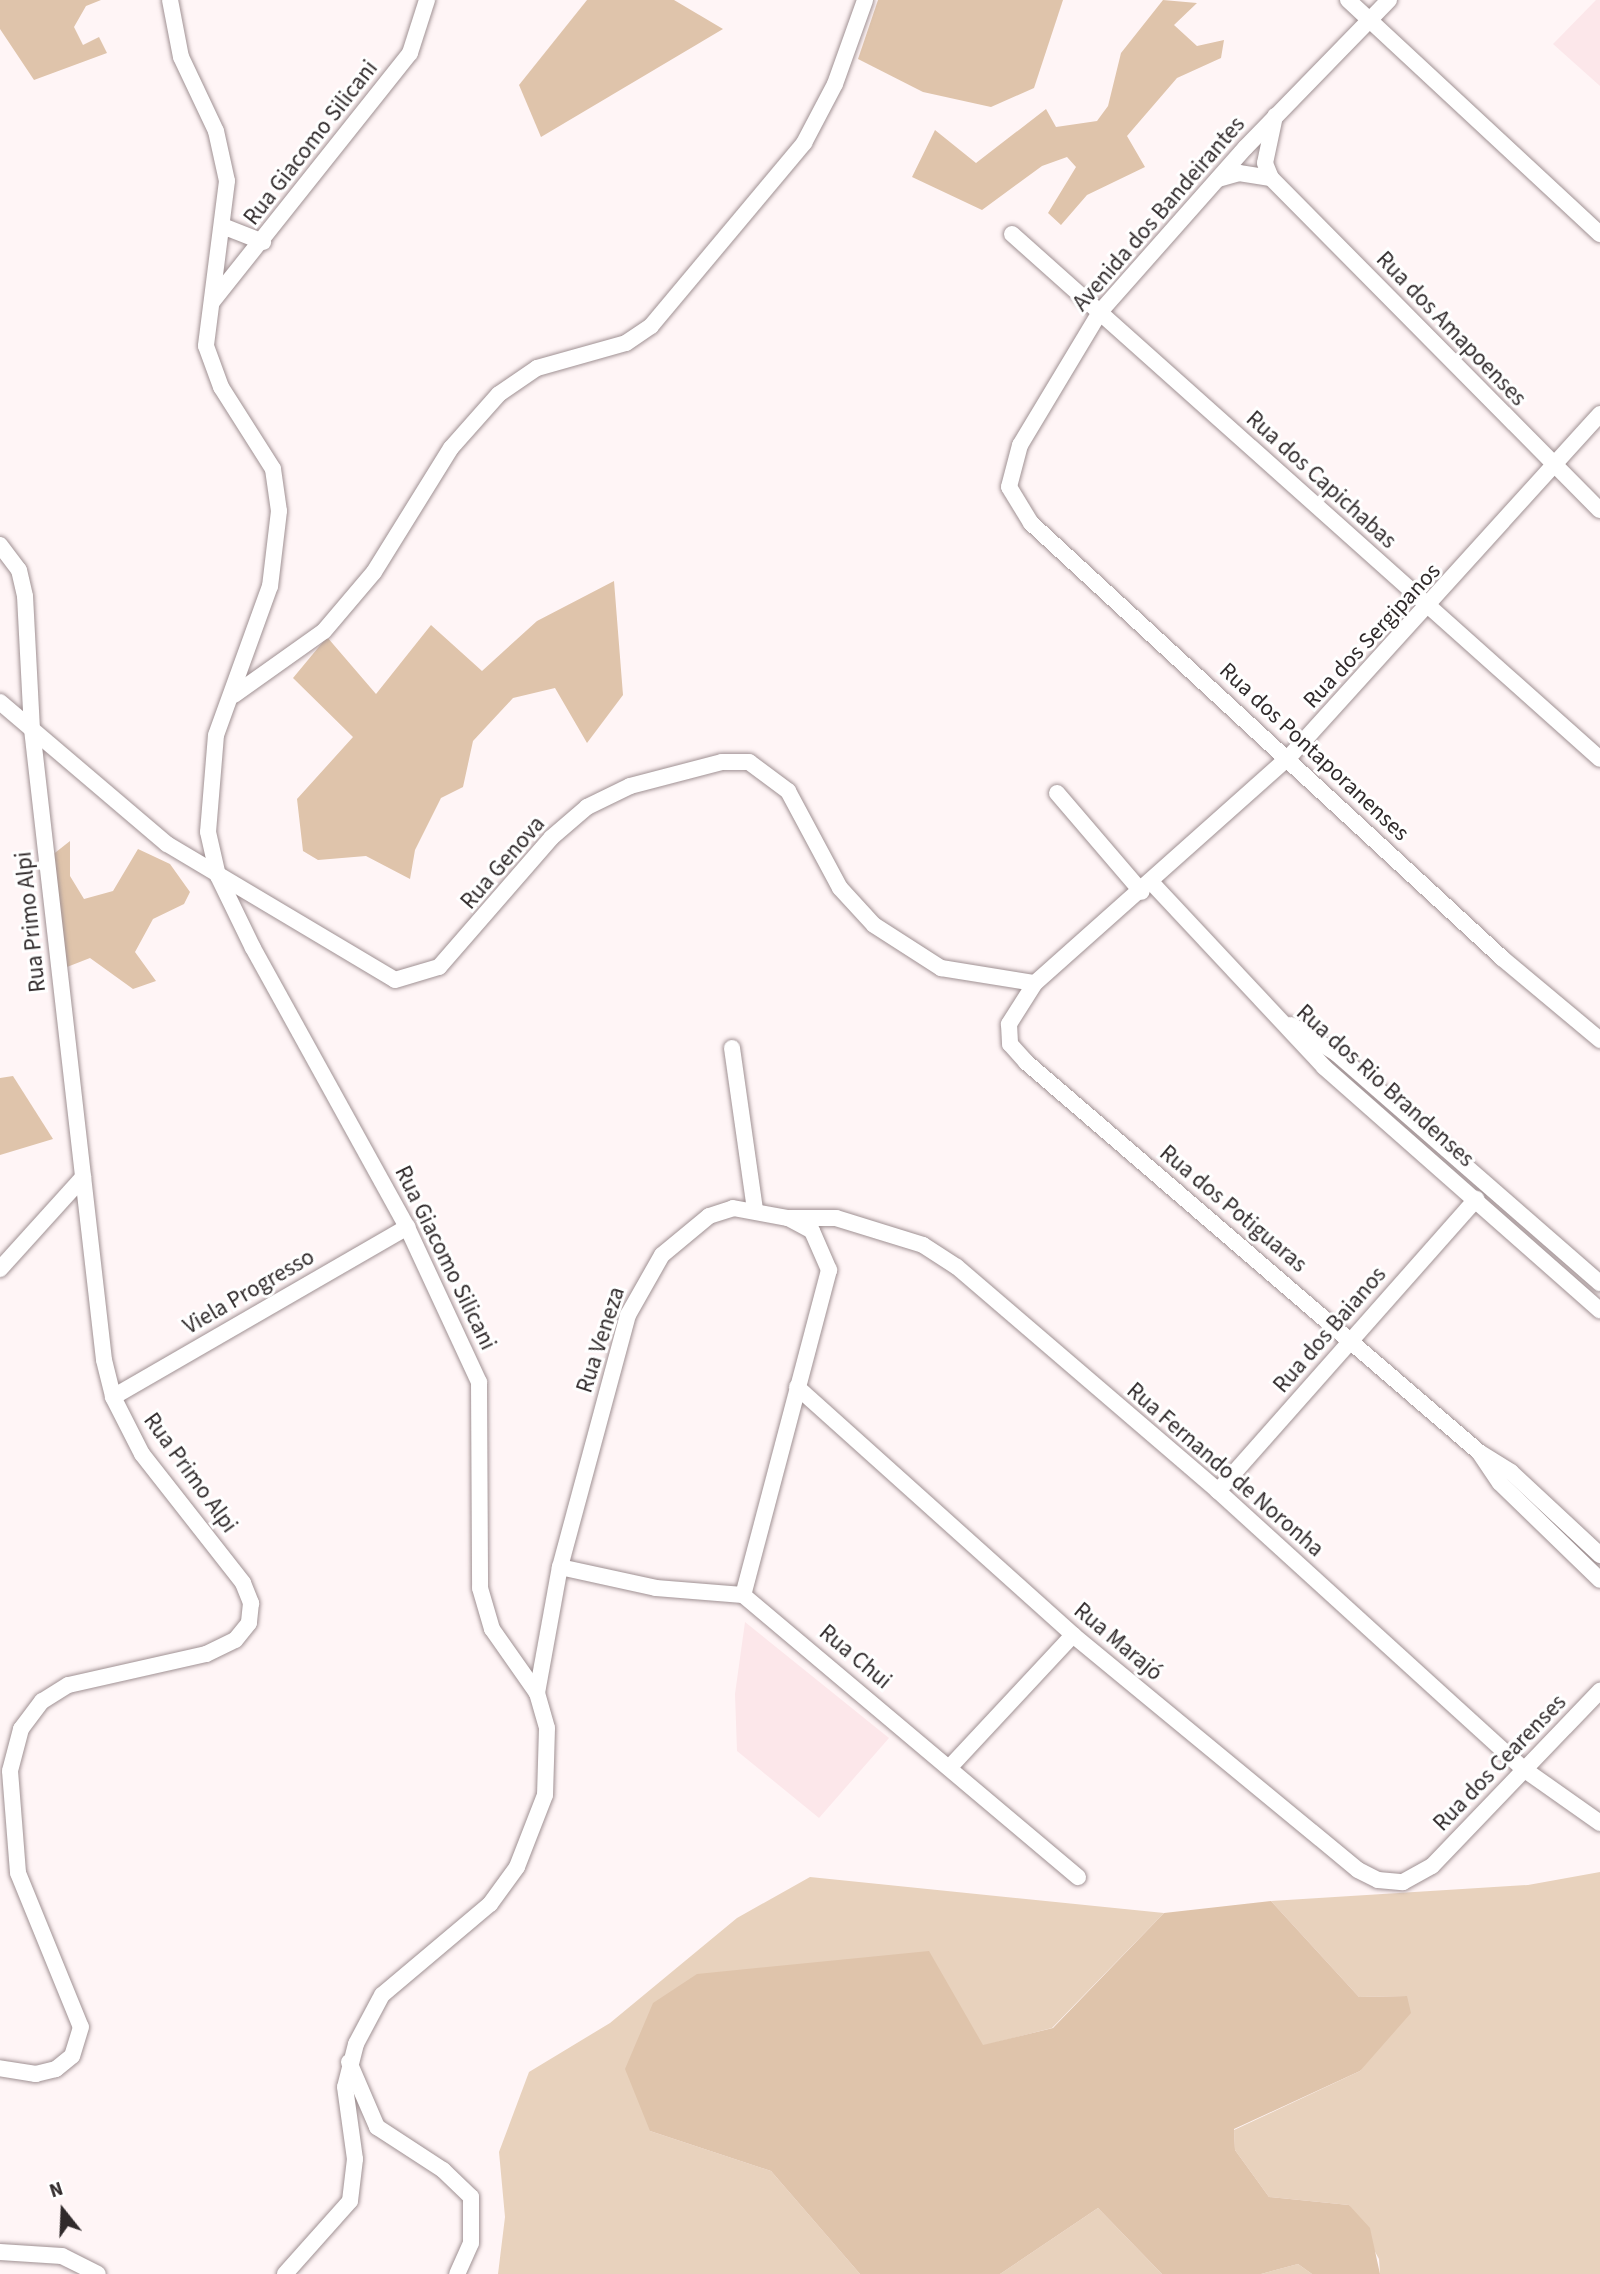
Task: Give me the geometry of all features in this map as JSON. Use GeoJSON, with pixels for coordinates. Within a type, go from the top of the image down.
{"type":"FeatureCollection","features":[{"type":"Feature","properties":{"kind":"street"},"geometry":{"type":"LineString","coordinates":[[170,0],[181,57],[224,158],[225,227],[211,303]]}},
{"type":"Feature","properties":{"kind":"street","name":"Rua Giacomo Silicani"},"geometry":{"type":"LineString","coordinates":[[285,2274],[350,2201],[355,2159],[345,2087],[349,2062],[382,1995],[490,1904],[529,1844],[545,1795],[548,1763],[537,1693],[492,1629],[480,1588],[479,1382],[407,1227],[218,876],[208,832],[209,779],[216,735],[234,695],[270,586],[278,489],[264,451],[211,366],[206,346],[211,303],[263,242],[410,53],[427,0]]}},
{"type":"Feature","properties":{"kind":"street"},"geometry":{"type":"LineString","coordinates":[[234,695],[324,631],[374,572],[451,448],[499,394],[537,368],[626,343],[651,326],[804,143],[835,84],[865,0]]}},
{"type":"Feature","properties":{"kind":"street"},"geometry":{"type":"LineString","coordinates":[[1348,0],[1600,234]]}},
{"type":"Feature","properties":{"kind":"street","name":"Avenida dos Bandeirantes"},"geometry":{"type":"LineString","coordinates":[[1009,487],[1020,445],[1100,312],[1275,116],[1389,0]]}},
{"type":"Feature","properties":{"kind":"street"},"geometry":{"type":"LineString","coordinates":[[1216,180],[1238,173],[1270,178],[1265,163],[1275,116]]}},
{"type":"Feature","properties":{"kind":"street","name":"Rua dos Amapoenses"},"geometry":{"type":"LineString","coordinates":[[1270,178],[1552,467],[1600,510]]}},
{"type":"Feature","properties":{"kind":"street"},"geometry":{"type":"LineString","coordinates":[[225,227],[263,242]]}},
{"type":"Feature","properties":{"kind":"street","name":"Rua dos Capichabas"},"geometry":{"type":"LineString","coordinates":[[1012,234],[1600,759]]}},
{"type":"Feature","properties":{"kind":"street","name":"Rua dos Sergipanos"},"geometry":{"type":"LineString","coordinates":[[1035,983],[1147,888],[1290,756],[1431,607],[1600,414]]}},
{"type":"Feature","properties":{"kind":"street","name":"Rua dos Pontaporanenses"},"geometry":{"type":"LineString","coordinates":[[1009,487],[1031,523],[1290,756],[1502,958],[1600,1041]]}},
{"type":"Feature","properties":{"kind":"street","name":"Rua Primo Alpi"},"geometry":{"type":"LineString","coordinates":[[0,545],[19,570],[25,596],[32,729],[97,1324],[113,1397],[142,1454],[243,1583],[251,1603],[249,1623],[234,1640],[206,1654],[68,1685],[42,1701],[21,1729],[10,1771],[18,1873],[81,2027],[72,2056],[56,2069],[36,2074],[0,2068]]}},
{"type":"Feature","properties":{"kind":"street","name":"Rua Genova"},"geometry":{"type":"LineString","coordinates":[[0,702],[135,821],[368,969],[395,980],[417,979],[457,950],[551,838],[587,807],[630,786],[722,762],[749,762],[788,791],[840,888],[874,925],[941,968],[1035,983]]}},
{"type":"Feature","properties":{"kind":"street"},"geometry":{"type":"LineString","coordinates":[[1057,793],[1270,1013]]}},
{"type":"Feature","properties":{"kind":"street","name":"Rua dos Potiguaras"},"geometry":{"type":"LineString","coordinates":[[1035,983],[1009,1024],[1010,1044],[1026,1062],[1353,1339],[1479,1452],[1511,1472],[1600,1555]]}},
{"type":"Feature","properties":{"kind":"street","name":"Rua dos Rio Brandenses"},"geometry":{"type":"LineString","coordinates":[[1270,1013],[1600,1310]]}},
{"type":"Feature","properties":{"kind":"street","name":"Rua dos Rio Brandenses"},"geometry":{"type":"LineString","coordinates":[[1270,1013],[1336,1053],[1600,1283]]}},
{"type":"Feature","properties":{"kind":"street"},"geometry":{"type":"LineString","coordinates":[[732,1048],[755,1209]]}},
{"type":"Feature","properties":{"kind":"street"},"geometry":{"type":"LineString","coordinates":[[0,1269],[83,1177]]}},
{"type":"Feature","properties":{"kind":"street","name":"Rua dos Baianos"},"geometry":{"type":"LineString","coordinates":[[1218,1491],[1476,1199]]}},
{"type":"Feature","properties":{"kind":"street","name":"Rua Veneza"},"geometry":{"type":"LineString","coordinates":[[537,1693],[560,1567],[628,1314],[643,1283],[662,1255],[709,1216],[755,1209],[788,1218],[812,1231],[829,1269],[743,1595]]}},
{"type":"Feature","properties":{"kind":"street","name":"Rua Fernando de Noronha"},"geometry":{"type":"LineString","coordinates":[[788,1218],[836,1218],[923,1245],[957,1267],[1218,1491],[1525,1770],[1600,1824]]}},
{"type":"Feature","properties":{"kind":"street","name":"Viela Progresso"},"geometry":{"type":"LineString","coordinates":[[113,1397],[407,1227]]}},
{"type":"Feature","properties":{"kind":"street","name":"Rua Marajó"},"geometry":{"type":"LineString","coordinates":[[797,1387],[1073,1635],[1357,1870],[1403,1882],[1432,1866]]}},
{"type":"Feature","properties":{"kind":"street","name":"Rua dos Potiguaras"},"geometry":{"type":"LineString","coordinates":[[1479,1452],[1500,1483],[1600,1580]]}},
{"type":"Feature","properties":{"kind":"street"},"geometry":{"type":"LineString","coordinates":[[560,1567],[656,1588],[743,1595]]}},
{"type":"Feature","properties":{"kind":"street","name":"Rua Chui"},"geometry":{"type":"LineString","coordinates":[[743,1595],[1078,1877]]}},
{"type":"Feature","properties":{"kind":"street"},"geometry":{"type":"LineString","coordinates":[[949,1768],[1073,1635]]}},
{"type":"Feature","properties":{"kind":"street","name":"Rua dos Cearenses"},"geometry":{"type":"LineString","coordinates":[[1432,1866],[1600,1691]]}},
{"type":"Feature","properties":{"kind":"street"},"geometry":{"type":"LineString","coordinates":[[349,2062],[377,2127],[443,2169],[471,2197],[471,2243],[457,2274]]}},
{"type":"Feature","properties":{"kind":"street"},"geometry":{"type":"LineString","coordinates":[[0,2252],[62,2256],[98,2274]]}},
{"type":"Feature","properties":{"kind":"shaded area"},"geometry":{"type":"Polygon","coordinates":[[[0,0],[101,0],[86,6],[74,27],[83,45],[99,37],[107,53],[34,80],[0,29],[0,0]]]}},
{"type":"Feature","properties":{"kind":"shaded area"},"geometry":{"type":"Polygon","coordinates":[[[587,0],[674,0],[723,29],[541,137],[519,85],[587,0]]]}},
{"type":"Feature","properties":{"kind":"shaded area"},"geometry":{"type":"Polygon","coordinates":[[[878,0],[1063,0],[1034,88],[991,107],[923,92],[858,59],[878,0]]]}},
{"type":"Feature","properties":{"kind":"shaded area"},"geometry":{"type":"Polygon","coordinates":[[[1163,0],[1197,3],[1174,25],[1197,46],[1224,40],[1221,58],[1177,78],[1127,136],[1145,167],[1087,195],[1061,225],[1048,213],[1076,167],[1067,157],[1042,166],[982,210],[912,177],[935,130],[976,163],[1046,109],[1056,127],[1097,121],[1108,106],[1121,53],[1163,0]]]}},
{"type":"Feature","properties":{"kind":"shaded area"},"geometry":{"type":"Polygon","coordinates":[[[1596,0],[1600,0],[1600,86],[1553,44],[1596,0]]]}},
{"type":"Feature","properties":{"kind":"shaded area"},"geometry":{"type":"Polygon","coordinates":[[[614,581],[623,695],[587,743],[555,688],[513,698],[473,741],[463,787],[441,798],[415,850],[410,879],[366,856],[318,860],[303,851],[297,799],[353,737],[293,678],[327,637],[376,694],[431,625],[482,671],[537,621],[614,581]]]}},
{"type":"Feature","properties":{"kind":"shaded area"},"geometry":{"type":"Polygon","coordinates":[[[70,841],[70,876],[84,899],[113,891],[138,849],[170,864],[190,892],[184,904],[153,919],[135,952],[156,981],[133,989],[90,958],[67,967],[51,856],[70,841]]]}},
{"type":"Feature","properties":{"kind":"shaded area"},"geometry":{"type":"Polygon","coordinates":[[[13,1076],[53,1139],[0,1155],[0,1078],[13,1076]]]}},
{"type":"Feature","properties":{"kind":"shaded area"},"geometry":{"type":"Polygon","coordinates":[[[745,1622],[889,1738],[819,1818],[737,1751],[735,1694],[745,1622]]]}},
{"type":"Feature","properties":{"kind":"shaded area"},"geometry":{"type":"Polygon","coordinates":[[[1600,1872],[1600,2274],[1380,2274],[1379,2259],[1349,2205],[1269,2197],[1235,2150],[1234,2130],[1360,2071],[1407,1996],[1359,1997],[1271,1901],[1528,1885],[1600,1872]]]}},
{"type":"Feature","properties":{"kind":"shaded area"},"geometry":{"type":"Polygon","coordinates":[[[810,1877],[1164,1913],[1052,2028],[650,2131],[771,2171],[860,2274],[498,2274],[505,2217],[499,2152],[529,2072],[610,2023],[737,1918],[810,1877]]]}},
{"type":"Feature","properties":{"kind":"shaded area"},"geometry":{"type":"Polygon","coordinates":[[[1271,1901],[1359,1997],[1407,1996],[1411,2013],[1360,2071],[1234,2129],[1235,2150],[1269,2197],[1349,2205],[1370,2228],[1380,2274],[1312,2274],[1298,2264],[1261,2274],[1162,2274],[1098,2208],[1000,2274],[860,2274],[771,2171],[650,2131],[625,2069],[653,2003],[697,1974],[929,1951],[983,2045],[1053,2028],[1164,1913],[1271,1901]]]}},
{"type":"Feature","properties":{"kind":"shaded area"},"geometry":{"type":"Polygon","coordinates":[[[1098,2208],[1162,2274],[1000,2274],[1098,2208]]]}},
{"type":"Feature","properties":{"kind":"shaded area"},"geometry":{"type":"Polygon","coordinates":[[[1298,2264],[1312,2274],[1261,2274],[1298,2264]]]}}]}
